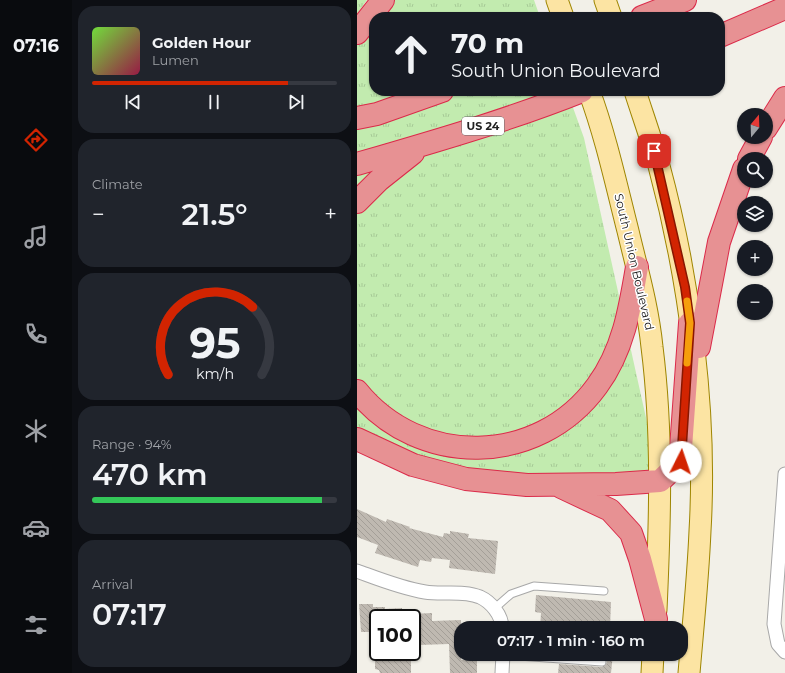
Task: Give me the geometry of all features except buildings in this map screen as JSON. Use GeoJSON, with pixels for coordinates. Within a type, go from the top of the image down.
{"type":"FeatureCollection","features":[{"type":"Feature","properties":{"kind":"highway"},"geometry":{"type":"LineString","coordinates":[[374,12],[383,0]]}},
{"type":"Feature","properties":{"kind":"highway"},"geometry":{"type":"LineString","coordinates":[[656,12],[685,0]]}},
{"type":"Feature","properties":{"kind":"highway"},"geometry":{"type":"LineString","coordinates":[[725,34],[785,8]]}},
{"type":"Feature","properties":{"kind":"highway"},"geometry":{"type":"LineString","coordinates":[[357,33],[369,18]]}},
{"type":"Feature","properties":{"kind":"highway"},"geometry":{"type":"LineString","coordinates":[[357,118],[377,114],[428,96]]}},
{"type":"Feature","properties":{"kind":"highway","name":"US 24"},"geometry":{"type":"LineString","coordinates":[[357,164],[426,145],[539,108],[569,96]]}},
{"type":"Feature","properties":{"kind":"highway"},"geometry":{"type":"LineString","coordinates":[[773,117],[785,98]]}},
{"type":"Feature","properties":{"kind":"highway"},"geometry":{"type":"LineString","coordinates":[[357,202],[379,180],[409,155],[426,145]]}},
{"type":"Feature","properties":{"kind":"highway"},"geometry":{"type":"LineString","coordinates":[[696,366],[719,242],[737,188]]}},
{"type":"Feature","properties":{"kind":"highway"},"geometry":{"type":"LineString","coordinates":[[357,391],[381,416],[399,428],[437,444],[479,448],[500,447],[534,437],[550,429],[569,416],[597,387],[607,371],[616,353],[627,321],[637,267]]}},
{"type":"Feature","properties":{"kind":"highway"},"geometry":{"type":"LineString","coordinates":[[357,439],[413,465],[466,479],[527,485],[660,481],[681,462],[690,323]]}},
{"type":"Feature","properties":{"kind":"highway"},"geometry":{"type":"LineString","coordinates":[[557,485],[610,510],[631,533],[641,559],[655,621]]}},
{"type":"Feature","properties":{"kind":"main road"},"geometry":{"type":"LineString","coordinates":[[557,0],[561,12]]}},
{"type":"Feature","properties":{"kind":"main road"},"geometry":{"type":"LineString","coordinates":[[605,0],[609,12]]}},
{"type":"Feature","properties":{"kind":"main road","name":"South Union Boulevard"},"geometry":{"type":"LineString","coordinates":[[591,96],[609,152],[647,311],[652,347],[659,432],[660,481],[656,621]]}},
{"type":"Feature","properties":{"kind":"main road"},"geometry":{"type":"LineString","coordinates":[[637,96],[659,166],[685,287],[696,366],[701,467],[700,530],[689,673]]}},
{"type":"Feature","properties":{"kind":"main road"},"geometry":{"type":"LineString","coordinates":[[652,673],[653,661]]}},
{"type":"Feature","properties":{"kind":"street"},"geometry":{"type":"LineString","coordinates":[[782,648],[774,624],[782,544],[785,474]]}},
{"type":"Feature","properties":{"kind":"street"},"geometry":{"type":"LineString","coordinates":[[357,571],[405,588],[441,594],[460,593],[480,597],[495,608],[500,621]]}},
{"type":"Feature","properties":{"kind":"street"},"geometry":{"type":"LineString","coordinates":[[503,661],[503,673]]}},
{"type":"Feature","properties":{"kind":"lane"},"geometry":{"type":"LineString","coordinates":[[495,608],[511,594],[534,586],[604,591]]}},
{"type":"Feature","properties":{"kind":"lane"},"geometry":{"type":"LineString","coordinates":[[590,661],[602,662]]}},
{"type":"Feature","properties":{"kind":"green space"},"geometry":{"type":"Polygon","coordinates":[[[357,0],[367,0],[357,14],[357,0]]]}},
{"type":"Feature","properties":{"kind":"green space"},"geometry":{"type":"Polygon","coordinates":[[[390,0],[534,0],[538,12],[382,12],[390,0]]]}},
{"type":"Feature","properties":{"kind":"green space"},"geometry":{"type":"Polygon","coordinates":[[[369,23],[369,96],[569,96],[584,138],[660,481],[527,485],[413,465],[357,436],[357,24],[369,23]]]}},
{"type":"Feature","properties":{"kind":"slow traffic"},"geometry":{"type":"LineString","coordinates":[[687,301],[690,323],[687,363]]}},
{"type":"Feature","properties":{"kind":"route"},"geometry":{"type":"LineString","coordinates":[[654,151],[659,166],[677,246],[690,323],[681,462]]}}]}
